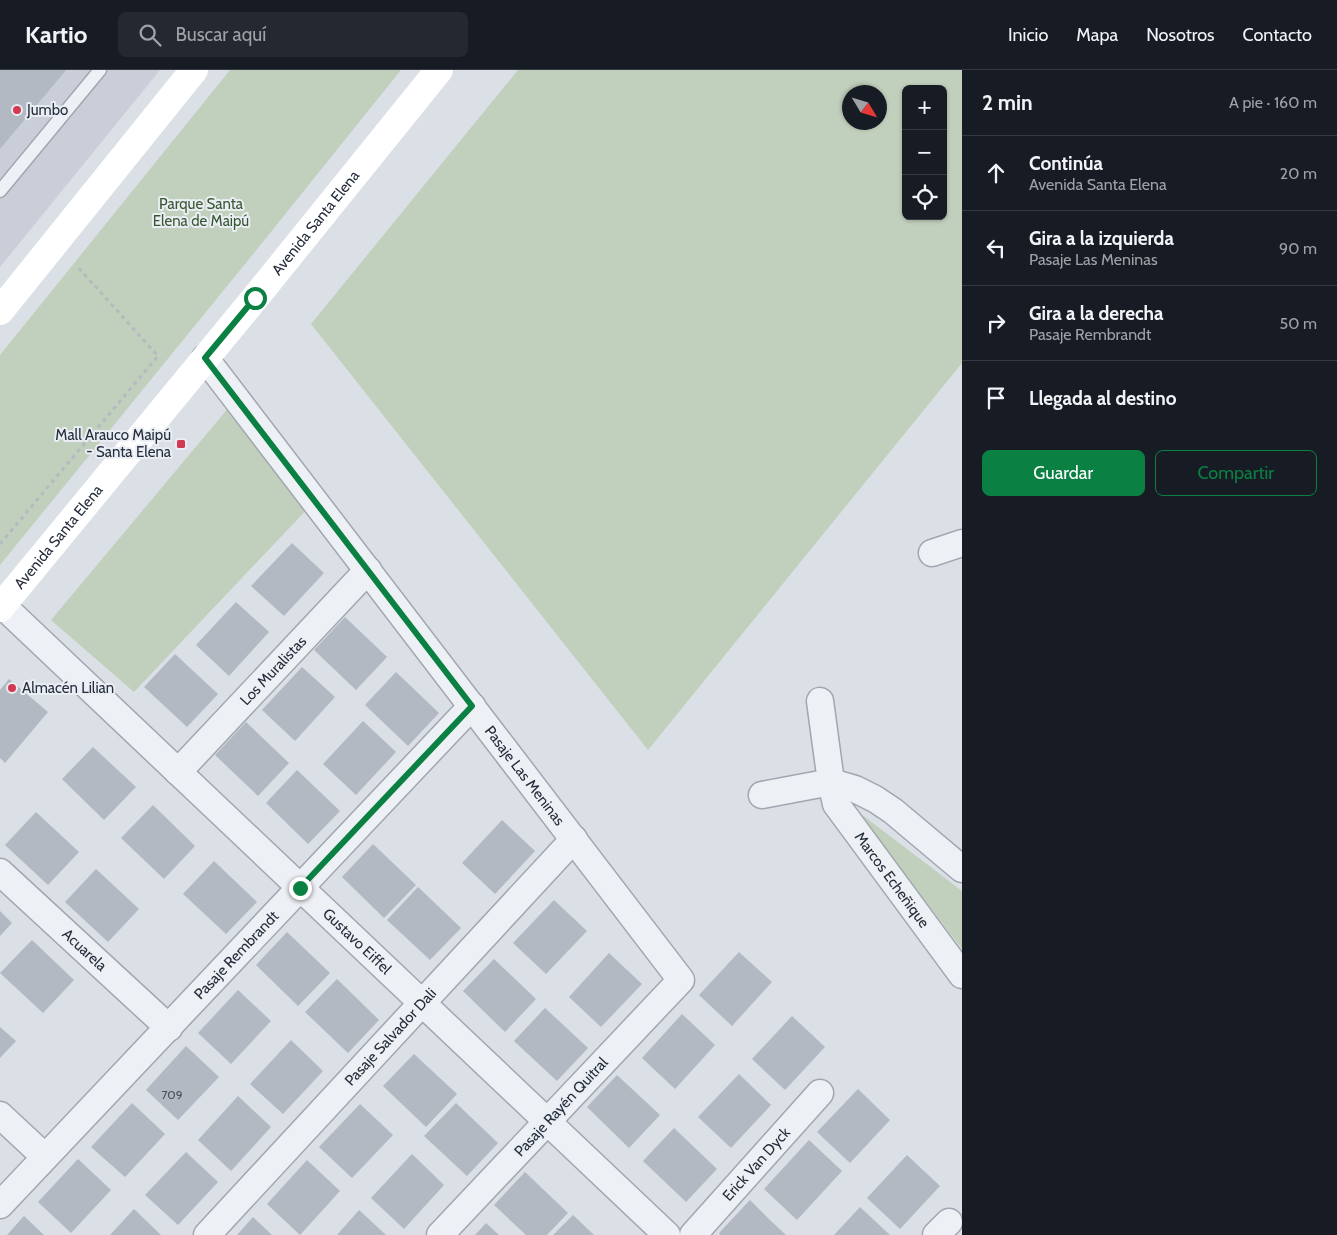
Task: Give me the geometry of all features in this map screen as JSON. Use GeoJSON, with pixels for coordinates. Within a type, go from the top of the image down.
{"type":"FeatureCollection","features":[{"type":"Feature","properties":{"kind":"main road"},"geometry":{"type":"LineString","coordinates":[[0,312],[194,70]]}},
{"type":"Feature","properties":{"kind":"main road","name":"Avenida Santa Elena"},"geometry":{"type":"LineString","coordinates":[[1,607],[439,70]]}},
{"type":"Feature","properties":{"kind":"street","name":"Pasaje Las Meninas"},"geometry":{"type":"LineString","coordinates":[[205,358],[682,980]]}},
{"type":"Feature","properties":{"kind":"street"},"geometry":{"type":"LineString","coordinates":[[932,553],[962,543]]}},
{"type":"Feature","properties":{"kind":"street","name":"Los Muralistas"},"geometry":{"type":"LineString","coordinates":[[178,772],[368,570]]}},
{"type":"Feature","properties":{"kind":"street","name":"Gustavo Eiffel"},"geometry":{"type":"LineString","coordinates":[[1,607],[667,1235]]}},
{"type":"Feature","properties":{"kind":"street","name":"Marcos Echeñique"},"geometry":{"type":"LineString","coordinates":[[820,701],[831,782],[836,804],[962,975]]}},
{"type":"Feature","properties":{"kind":"street","name":"Pasaje Rembrandt"},"geometry":{"type":"LineString","coordinates":[[0,1205],[472,706]]}},
{"type":"Feature","properties":{"kind":"street"},"geometry":{"type":"LineString","coordinates":[[762,795],[831,782],[855,789],[894,811],[962,869]]}},
{"type":"Feature","properties":{"kind":"street","name":"Pasaje Salvador Dali"},"geometry":{"type":"LineString","coordinates":[[207,1235],[574,839]]}},
{"type":"Feature","properties":{"kind":"street","name":"Acuarela"},"geometry":{"type":"LineString","coordinates":[[0,872],[169,1028]]}},
{"type":"Feature","properties":{"kind":"street","name":"Pasaje Rayén Quitral"},"geometry":{"type":"LineString","coordinates":[[440,1235],[682,980]]}},
{"type":"Feature","properties":{"kind":"street","name":"Erick Van Dyck"},"geometry":{"type":"LineString","coordinates":[[693,1235],[820,1094]]}},
{"type":"Feature","properties":{"kind":"street"},"geometry":{"type":"LineString","coordinates":[[0,1115],[46,1157]]}},
{"type":"Feature","properties":{"kind":"lane"},"geometry":{"type":"LineString","coordinates":[[0,191],[100,70]]}},
{"type":"Feature","properties":{"kind":"path"},"geometry":{"type":"LineString","coordinates":[[0,544],[158,356],[55,242]]}},
{"type":"Feature","properties":{"kind":"shaded area"},"geometry":{"type":"Polygon","coordinates":[[[0,70],[160,70],[0,267],[0,70]]]}},
{"type":"Feature","properties":{"kind":"green space","name":"Parque Santa Elena de Maipú"},"geometry":{"type":"Polygon","coordinates":[[[230,70],[401,70],[0,565],[0,355],[230,70]]]}},
{"type":"Feature","properties":{"kind":"green space"},"geometry":{"type":"Polygon","coordinates":[[[518,70],[962,70],[962,363],[648,750],[311,324],[518,70]]]}},
{"type":"Feature","properties":{"kind":"green space"},"geometry":{"type":"Polygon","coordinates":[[[230,406],[311,505],[134,692],[51,620],[230,406]]]}},
{"type":"Feature","properties":{"kind":"green space"},"geometry":{"type":"Polygon","coordinates":[[[857,811],[962,891],[962,949],[857,811]]]}},
{"type":"Feature","properties":{"kind":"building","name":"Jumbo"},"geometry":{"type":"Polygon","coordinates":[[[0,70],[66,70],[0,149],[0,70]]]}},
{"type":"Feature","properties":{"kind":"building"},"geometry":{"type":"Polygon","coordinates":[[[292,543],[324,573],[284,616],[251,586],[292,543]]]}},
{"type":"Feature","properties":{"kind":"building"},"geometry":{"type":"Polygon","coordinates":[[[236,602],[269,632],[229,676],[196,645],[236,602]]]}},
{"type":"Feature","properties":{"kind":"building"},"geometry":{"type":"Polygon","coordinates":[[[345,617],[387,657],[356,690],[314,650],[345,617]]]}},
{"type":"Feature","properties":{"kind":"building"},"geometry":{"type":"Polygon","coordinates":[[[175,654],[218,694],[187,727],[144,687],[175,654]]]}},
{"type":"Feature","properties":{"kind":"building"},"geometry":{"type":"Polygon","coordinates":[[[302,667],[335,697],[295,741],[262,710],[302,667]]]}},
{"type":"Feature","properties":{"kind":"building"},"geometry":{"type":"Polygon","coordinates":[[[396,672],[439,713],[408,746],[365,705],[396,672]]]}},
{"type":"Feature","properties":{"kind":"building"},"geometry":{"type":"Polygon","coordinates":[[[9,679],[48,712],[5,763],[0,758],[0,690],[9,679]]]}},
{"type":"Feature","properties":{"kind":"building"},"geometry":{"type":"Polygon","coordinates":[[[363,721],[396,752],[356,795],[323,764],[363,721]]]}},
{"type":"Feature","properties":{"kind":"building"},"geometry":{"type":"Polygon","coordinates":[[[246,722],[289,763],[258,796],[215,755],[246,722]]]}},
{"type":"Feature","properties":{"kind":"building"},"geometry":{"type":"Polygon","coordinates":[[[93,747],[136,787],[104,820],[62,779],[93,747]]]}},
{"type":"Feature","properties":{"kind":"building"},"geometry":{"type":"Polygon","coordinates":[[[297,770],[340,811],[308,844],[266,803],[297,770]]]}},
{"type":"Feature","properties":{"kind":"building"},"geometry":{"type":"Polygon","coordinates":[[[153,805],[195,846],[164,879],[121,838],[153,805]]]}},
{"type":"Feature","properties":{"kind":"building"},"geometry":{"type":"Polygon","coordinates":[[[36,812],[79,852],[48,885],[5,845],[36,812]]]}},
{"type":"Feature","properties":{"kind":"building"},"geometry":{"type":"Polygon","coordinates":[[[502,820],[535,851],[495,894],[462,863],[502,820]]]}},
{"type":"Feature","properties":{"kind":"building"},"geometry":{"type":"Polygon","coordinates":[[[373,844],[416,885],[384,918],[342,877],[373,844]]]}},
{"type":"Feature","properties":{"kind":"building"},"geometry":{"type":"Polygon","coordinates":[[[214,861],[257,902],[226,934],[183,894],[214,861]]]}},
{"type":"Feature","properties":{"kind":"building"},"geometry":{"type":"Polygon","coordinates":[[[96,869],[139,909],[108,942],[65,902],[96,869]]]}},
{"type":"Feature","properties":{"kind":"building"},"geometry":{"type":"Polygon","coordinates":[[[418,887],[461,928],[430,960],[387,920],[418,887]]]}},
{"type":"Feature","properties":{"kind":"building"},"geometry":{"type":"Polygon","coordinates":[[[554,900],[587,931],[546,974],[513,943],[554,900]]]}},
{"type":"Feature","properties":{"kind":"building"},"geometry":{"type":"Polygon","coordinates":[[[0,911],[12,923],[0,936],[0,911]]]}},
{"type":"Feature","properties":{"kind":"building"},"geometry":{"type":"Polygon","coordinates":[[[287,932],[330,973],[298,1006],[256,965],[287,932]]]}},
{"type":"Feature","properties":{"kind":"building"},"geometry":{"type":"Polygon","coordinates":[[[32,940],[74,980],[43,1013],[0,973],[32,940]]]}},
{"type":"Feature","properties":{"kind":"building"},"geometry":{"type":"Polygon","coordinates":[[[739,952],[772,982],[732,1026],[699,995],[739,952]]]}},
{"type":"Feature","properties":{"kind":"building"},"geometry":{"type":"Polygon","coordinates":[[[609,953],[642,984],[601,1027],[569,997],[609,953]]]}},
{"type":"Feature","properties":{"kind":"building"},"geometry":{"type":"Polygon","coordinates":[[[494,959],[536,999],[505,1032],[463,991],[494,959]]]}},
{"type":"Feature","properties":{"kind":"building"},"geometry":{"type":"Polygon","coordinates":[[[337,979],[379,1020],[348,1053],[305,1012],[337,979]]]}},
{"type":"Feature","properties":{"kind":"building"},"geometry":{"type":"Polygon","coordinates":[[[238,990],[271,1021],[231,1064],[198,1033],[238,990]]]}},
{"type":"Feature","properties":{"kind":"building"},"geometry":{"type":"Polygon","coordinates":[[[545,1008],[588,1048],[557,1081],[514,1041],[545,1008]]]}},
{"type":"Feature","properties":{"kind":"building"},"geometry":{"type":"Polygon","coordinates":[[[682,1014],[715,1045],[675,1089],[642,1058],[682,1014]]]}},
{"type":"Feature","properties":{"kind":"building"},"geometry":{"type":"Polygon","coordinates":[[[792,1016],[825,1047],[785,1090],[752,1059],[792,1016]]]}},
{"type":"Feature","properties":{"kind":"building"},"geometry":{"type":"Polygon","coordinates":[[[0,1027],[16,1041],[0,1058],[0,1027]]]}},
{"type":"Feature","properties":{"kind":"building"},"geometry":{"type":"Polygon","coordinates":[[[291,1040],[323,1071],[283,1114],[250,1084],[291,1040]]]}},
{"type":"Feature","properties":{"kind":"building"},"geometry":{"type":"Polygon","coordinates":[[[186,1046],[219,1077],[178,1120],[146,1090],[186,1046]]]}},
{"type":"Feature","properties":{"kind":"building"},"geometry":{"type":"Polygon","coordinates":[[[414,1054],[457,1094],[426,1127],[383,1086],[414,1054]]]}},
{"type":"Feature","properties":{"kind":"building"},"geometry":{"type":"Polygon","coordinates":[[[739,1074],[771,1105],[731,1148],[698,1117],[739,1074]]]}},
{"type":"Feature","properties":{"kind":"building"},"geometry":{"type":"Polygon","coordinates":[[[617,1075],[660,1115],[629,1148],[587,1107],[617,1075]]]}},
{"type":"Feature","properties":{"kind":"building"},"geometry":{"type":"Polygon","coordinates":[[[858,1089],[890,1120],[850,1163],[817,1132],[858,1089]]]}},
{"type":"Feature","properties":{"kind":"building"},"geometry":{"type":"Polygon","coordinates":[[[238,1096],[271,1127],[231,1171],[198,1140],[238,1096]]]}},
{"type":"Feature","properties":{"kind":"building"},"geometry":{"type":"Polygon","coordinates":[[[132,1103],[165,1134],[125,1177],[91,1147],[132,1103]]]}},
{"type":"Feature","properties":{"kind":"building"},"geometry":{"type":"Polygon","coordinates":[[[456,1103],[498,1143],[467,1176],[424,1136],[456,1103]]]}},
{"type":"Feature","properties":{"kind":"building"},"geometry":{"type":"Polygon","coordinates":[[[360,1104],[393,1135],[352,1178],[319,1147],[360,1104]]]}},
{"type":"Feature","properties":{"kind":"building"},"geometry":{"type":"Polygon","coordinates":[[[674,1128],[717,1169],[686,1202],[643,1161],[674,1128]]]}},
{"type":"Feature","properties":{"kind":"building"},"geometry":{"type":"Polygon","coordinates":[[[809,1140],[842,1171],[797,1220],[764,1189],[809,1140]]]}},
{"type":"Feature","properties":{"kind":"building"},"geometry":{"type":"Polygon","coordinates":[[[186,1152],[218,1182],[178,1225],[145,1195],[186,1152]]]}},
{"type":"Feature","properties":{"kind":"building"},"geometry":{"type":"Polygon","coordinates":[[[412,1154],[444,1185],[404,1229],[371,1198],[412,1154]]]}},
{"type":"Feature","properties":{"kind":"building"},"geometry":{"type":"Polygon","coordinates":[[[907,1155],[940,1186],[900,1229],[867,1198],[907,1155]]]}},
{"type":"Feature","properties":{"kind":"building"},"geometry":{"type":"Polygon","coordinates":[[[78,1159],[111,1190],[71,1233],[38,1202],[78,1159]]]}},
{"type":"Feature","properties":{"kind":"building"},"geometry":{"type":"Polygon","coordinates":[[[307,1160],[340,1191],[300,1235],[267,1204],[307,1160]]]}},
{"type":"Feature","properties":{"kind":"building"},"geometry":{"type":"Polygon","coordinates":[[[525,1172],[568,1213],[547,1235],[526,1235],[494,1205],[525,1172]]]}},
{"type":"Feature","properties":{"kind":"building"},"geometry":{"type":"Polygon","coordinates":[[[750,1200],[786,1235],[720,1235],[719,1233],[750,1200]]]}},
{"type":"Feature","properties":{"kind":"building"},"geometry":{"type":"Polygon","coordinates":[[[860,1207],[890,1235],[834,1235],[860,1207]]]}},
{"type":"Feature","properties":{"kind":"building"},"geometry":{"type":"Polygon","coordinates":[[[134,1209],[161,1235],[110,1235],[134,1209]]]}},
{"type":"Feature","properties":{"kind":"building"},"geometry":{"type":"Polygon","coordinates":[[[359,1210],[386,1235],[337,1235],[359,1210]]]}},
{"type":"Feature","properties":{"kind":"building"},"geometry":{"type":"Polygon","coordinates":[[[573,1215],[594,1235],[553,1235],[573,1215]]]}},
{"type":"Feature","properties":{"kind":"building"},"geometry":{"type":"Polygon","coordinates":[[[24,1216],[44,1235],[7,1235],[24,1216]]]}},
{"type":"Feature","properties":{"kind":"building"},"geometry":{"type":"Polygon","coordinates":[[[253,1217],[272,1235],[237,1235],[253,1217]]]}},
{"type":"Feature","properties":{"kind":"building"},"geometry":{"type":"Polygon","coordinates":[[[486,1223],[499,1235],[475,1235],[486,1223]]]}},
{"type":"Feature","properties":{"kind":"place","name":"Jumbo"},"geometry":{"type":"Point","coordinates":[17,110]}},
{"type":"Feature","properties":{"kind":"place","name":"Mall Arauco Maipú - Santa Elena"},"geometry":{"type":"Point","coordinates":[181,444]}},
{"type":"Feature","properties":{"kind":"place","name":"Almacén Lilian"},"geometry":{"type":"Point","coordinates":[12,688]}},
{"type":"Feature","properties":{"kind":"route"},"geometry":{"type":"LineString","coordinates":[[255,298],[205,358],[472,706],[300,888]]}}]}
